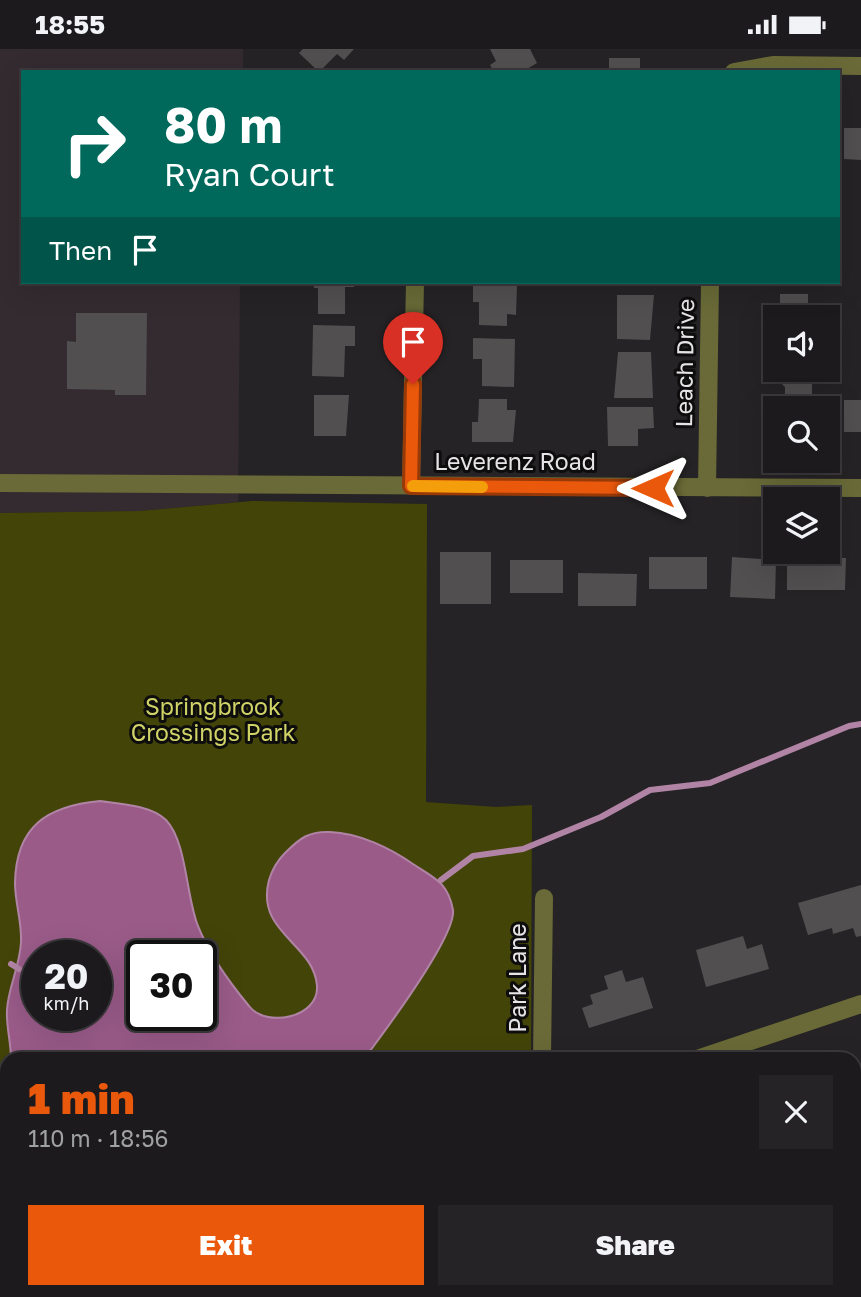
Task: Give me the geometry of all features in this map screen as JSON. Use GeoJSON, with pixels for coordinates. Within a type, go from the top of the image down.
{"type":"FeatureCollection","features":[{"type":"Feature","properties":{"kind":"street"},"geometry":{"type":"LineString","coordinates":[[745,70],[773,65],[861,66]]}},
{"type":"Feature","properties":{"kind":"street"},"geometry":{"type":"LineString","coordinates":[[411,486],[415,284]]}},
{"type":"Feature","properties":{"kind":"street","name":"Leach Drive"},"geometry":{"type":"LineString","coordinates":[[707,488],[710,284]]}},
{"type":"Feature","properties":{"kind":"street","name":"Leverenz Road"},"geometry":{"type":"LineString","coordinates":[[0,483],[861,488]]}},
{"type":"Feature","properties":{"kind":"street","name":"Park Lane"},"geometry":{"type":"LineString","coordinates":[[542,1052],[544,898]]}},
{"type":"Feature","properties":{"kind":"street"},"geometry":{"type":"LineString","coordinates":[[718,1052],[861,1004]]}},
{"type":"Feature","properties":{"kind":"shaded area"},"geometry":{"type":"Polygon","coordinates":[[[0,49],[243,49],[243,70],[21,70],[21,284],[240,284],[238,502],[140,511],[0,513],[0,49]]]}},
{"type":"Feature","properties":{"kind":"shaded area"},"geometry":{"type":"Polygon","coordinates":[[[100,801],[135,806],[152,811],[166,820],[178,842],[194,914],[205,940],[126,940],[126,1031],[217,1031],[217,962],[227,978],[257,1013],[279,1018],[301,1012],[310,1006],[317,986],[314,971],[277,925],[270,913],[267,898],[269,880],[282,856],[300,839],[316,833],[341,833],[374,842],[434,877],[444,887],[451,901],[451,923],[431,962],[369,1052],[10,1052],[7,1010],[21,942],[15,883],[17,863],[28,833],[50,814],[64,808],[100,801]]]}},
{"type":"Feature","properties":{"kind":"green space","name":"Springbrook Crossings Park"},"geometry":{"type":"Polygon","coordinates":[[[252,501],[427,504],[426,802],[496,807],[532,805],[531,1052],[0,1052],[0,513],[140,511],[252,501]]]}},
{"type":"Feature","properties":{"kind":"building"},"geometry":{"type":"Polygon","coordinates":[[[303,49],[354,49],[344,60],[337,54],[321,70],[317,70],[299,53],[303,49]]]}},
{"type":"Feature","properties":{"kind":"building"},"geometry":{"type":"Polygon","coordinates":[[[490,49],[530,49],[537,63],[525,70],[493,70],[490,65],[496,61],[490,49]]]}},
{"type":"Feature","properties":{"kind":"building"},"geometry":{"type":"Polygon","coordinates":[[[609,58],[640,58],[640,70],[609,70],[609,58]]]}},
{"type":"Feature","properties":{"kind":"building"},"geometry":{"type":"Polygon","coordinates":[[[844,128],[861,128],[861,160],[844,159],[844,128]]]}},
{"type":"Feature","properties":{"kind":"building"},"geometry":{"type":"Polygon","coordinates":[[[314,284],[354,284],[354,287],[345,287],[345,314],[318,314],[318,288],[314,288],[314,284]]]}},
{"type":"Feature","properties":{"kind":"building"},"geometry":{"type":"Polygon","coordinates":[[[473,284],[517,285],[516,315],[507,314],[507,326],[479,325],[479,302],[473,302],[473,284]]]}},
{"type":"Feature","properties":{"kind":"building"},"geometry":{"type":"Polygon","coordinates":[[[780,294],[808,294],[808,305],[780,305],[780,294]]]}},
{"type":"Feature","properties":{"kind":"building"},"geometry":{"type":"Polygon","coordinates":[[[617,295],[654,295],[650,340],[617,339],[617,295]]]}},
{"type":"Feature","properties":{"kind":"building"},"geometry":{"type":"Polygon","coordinates":[[[76,313],[147,313],[146,395],[115,395],[115,390],[67,389],[67,341],[76,342],[76,313]]]}},
{"type":"Feature","properties":{"kind":"building"},"geometry":{"type":"Polygon","coordinates":[[[313,325],[355,326],[355,346],[345,346],[344,377],[312,376],[313,325]]]}},
{"type":"Feature","properties":{"kind":"building"},"geometry":{"type":"Polygon","coordinates":[[[473,338],[515,339],[514,387],[482,386],[482,359],[473,359],[473,338]]]}},
{"type":"Feature","properties":{"kind":"building"},"geometry":{"type":"Polygon","coordinates":[[[618,352],[651,352],[653,398],[614,398],[618,352]]]}},
{"type":"Feature","properties":{"kind":"building"},"geometry":{"type":"Polygon","coordinates":[[[780,382],[812,382],[812,396],[785,396],[785,387],[780,382]]]}},
{"type":"Feature","properties":{"kind":"building"},"geometry":{"type":"Polygon","coordinates":[[[314,395],[349,395],[346,436],[314,436],[314,395]]]}},
{"type":"Feature","properties":{"kind":"building"},"geometry":{"type":"Polygon","coordinates":[[[479,399],[507,399],[507,410],[516,410],[513,442],[472,442],[472,422],[478,422],[479,399]]]}},
{"type":"Feature","properties":{"kind":"building"},"geometry":{"type":"Polygon","coordinates":[[[844,400],[861,400],[861,432],[844,432],[844,400]]]}},
{"type":"Feature","properties":{"kind":"building"},"geometry":{"type":"Polygon","coordinates":[[[607,407],[653,407],[654,428],[638,429],[638,446],[608,446],[607,407]]]}},
{"type":"Feature","properties":{"kind":"building"},"geometry":{"type":"Polygon","coordinates":[[[440,552],[491,552],[491,604],[440,604],[440,552]]]}},
{"type":"Feature","properties":{"kind":"building"},"geometry":{"type":"Polygon","coordinates":[[[649,557],[707,557],[707,589],[649,589],[649,557]]]}},
{"type":"Feature","properties":{"kind":"building"},"geometry":{"type":"Polygon","coordinates":[[[732,557],[763,559],[763,564],[776,564],[775,599],[730,597],[732,557]]]}},
{"type":"Feature","properties":{"kind":"building"},"geometry":{"type":"Polygon","coordinates":[[[840,558],[846,558],[845,590],[787,590],[787,564],[840,564],[840,558]]]}},
{"type":"Feature","properties":{"kind":"building"},"geometry":{"type":"Polygon","coordinates":[[[510,560],[563,560],[563,593],[510,593],[510,560]]]}},
{"type":"Feature","properties":{"kind":"building"},"geometry":{"type":"Polygon","coordinates":[[[578,573],[637,574],[636,606],[578,606],[578,573]]]}},
{"type":"Feature","properties":{"kind":"building"},"geometry":{"type":"Polygon","coordinates":[[[861,885],[861,936],[856,937],[853,928],[833,934],[832,928],[808,935],[798,903],[861,885]]]}},
{"type":"Feature","properties":{"kind":"building"},"geometry":{"type":"Polygon","coordinates":[[[743,936],[747,949],[762,944],[769,969],[706,987],[696,950],[743,936]]]}},
{"type":"Feature","properties":{"kind":"building"},"geometry":{"type":"Polygon","coordinates":[[[622,970],[626,982],[643,977],[653,1008],[589,1028],[582,1008],[593,1004],[590,995],[608,989],[604,976],[622,970]]]}},
{"type":"Feature","properties":{"kind":"waterway"},"geometry":{"type":"LineString","coordinates":[[441,880],[473,856],[523,849],[601,817],[650,790],[710,783],[849,726],[861,724]]}},
{"type":"Feature","properties":{"kind":"waterway"},"geometry":{"type":"LineString","coordinates":[[11,964],[19,969]]}},
{"type":"Feature","properties":{"kind":"slow traffic"},"geometry":{"type":"LineString","coordinates":[[413,486],[482,487]]}},
{"type":"Feature","properties":{"kind":"route"},"geometry":{"type":"LineString","coordinates":[[413,384],[411,486],[653,488]]}}]}
